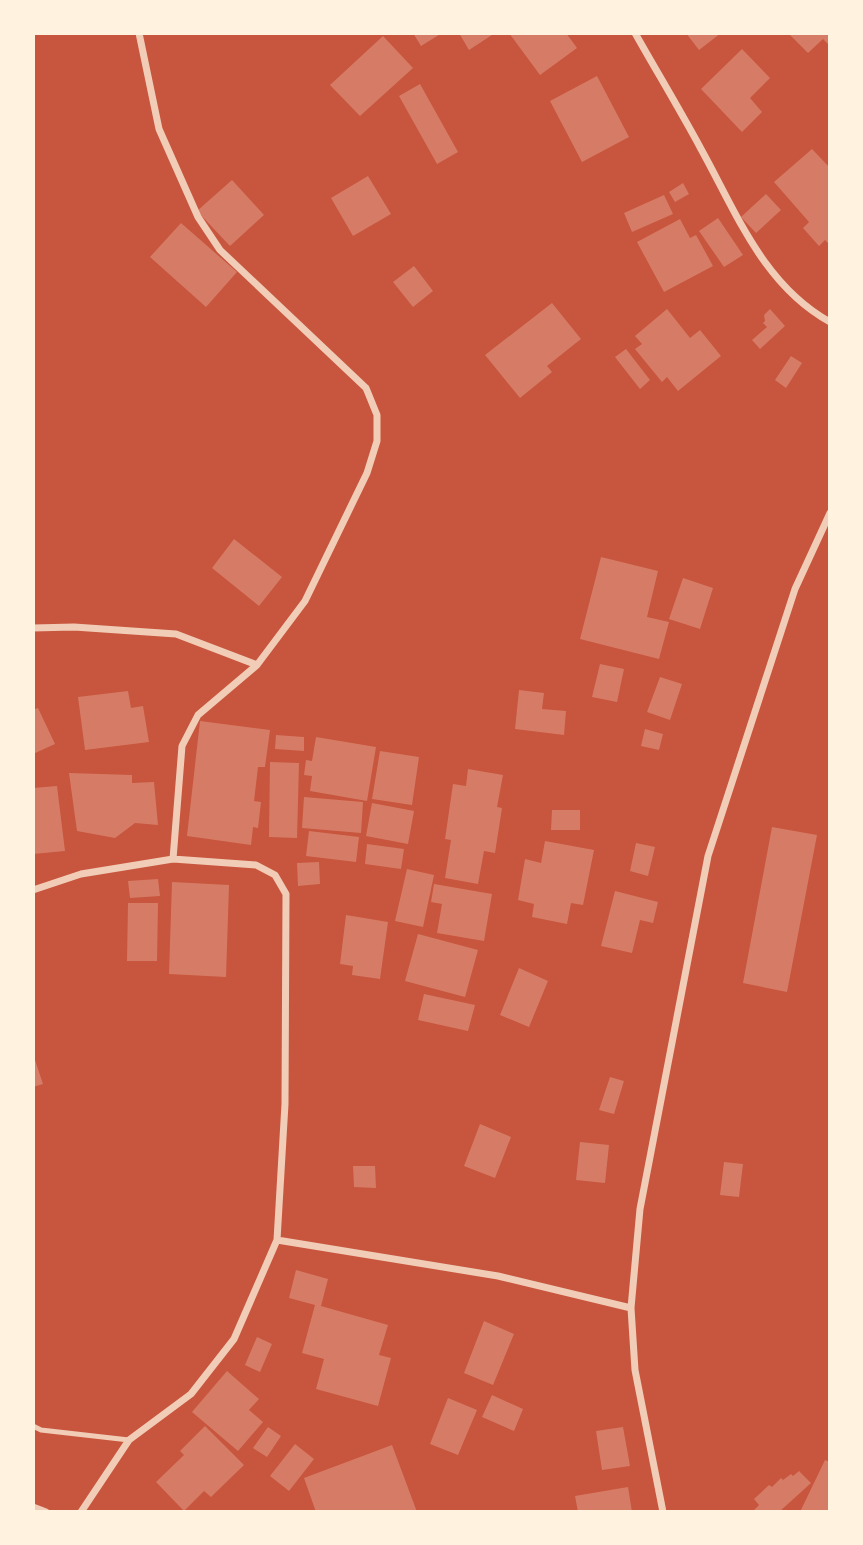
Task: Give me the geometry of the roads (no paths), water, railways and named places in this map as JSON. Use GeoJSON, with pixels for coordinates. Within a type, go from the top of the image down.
{"type":"FeatureCollection","features":[{"type":"Feature","properties":{"kind":"street"},"geometry":{"type":"LineString","coordinates":[[139,33],[159,129],[198,217],[220,250],[366,388],[377,415],[377,441],[367,473],[305,601],[257,665],[198,715],[182,746],[173,859]]}},
{"type":"Feature","properties":{"kind":"street"},"geometry":{"type":"LineString","coordinates":[[635,33],[702,150],[751,244],[788,291],[830,322]]}},
{"type":"Feature","properties":{"kind":"street"},"geometry":{"type":"LineString","coordinates":[[663,1512],[635,1370],[631,1308],[640,1209],[708,856],[795,589],[830,513]]}},
{"type":"Feature","properties":{"kind":"street"},"geometry":{"type":"LineString","coordinates":[[33,628],[74,627],[176,634],[257,665]]}},
{"type":"Feature","properties":{"kind":"street"},"geometry":{"type":"LineString","coordinates":[[33,890],[81,874],[173,859],[256,864],[275,875],[286,894],[285,1104],[277,1240],[234,1339],[191,1394],[129,1440],[81,1512]]}},
{"type":"Feature","properties":{"kind":"street"},"geometry":{"type":"LineString","coordinates":[[277,1240],[498,1276],[631,1308]]}},
{"type":"Feature","properties":{"kind":"street"},"geometry":{"type":"LineString","coordinates":[[33,1507],[46,1512]]}},
{"type":"Feature","properties":{"kind":"lane"},"geometry":{"type":"LineString","coordinates":[[33,1426],[41,1430],[129,1440]]}}]}
